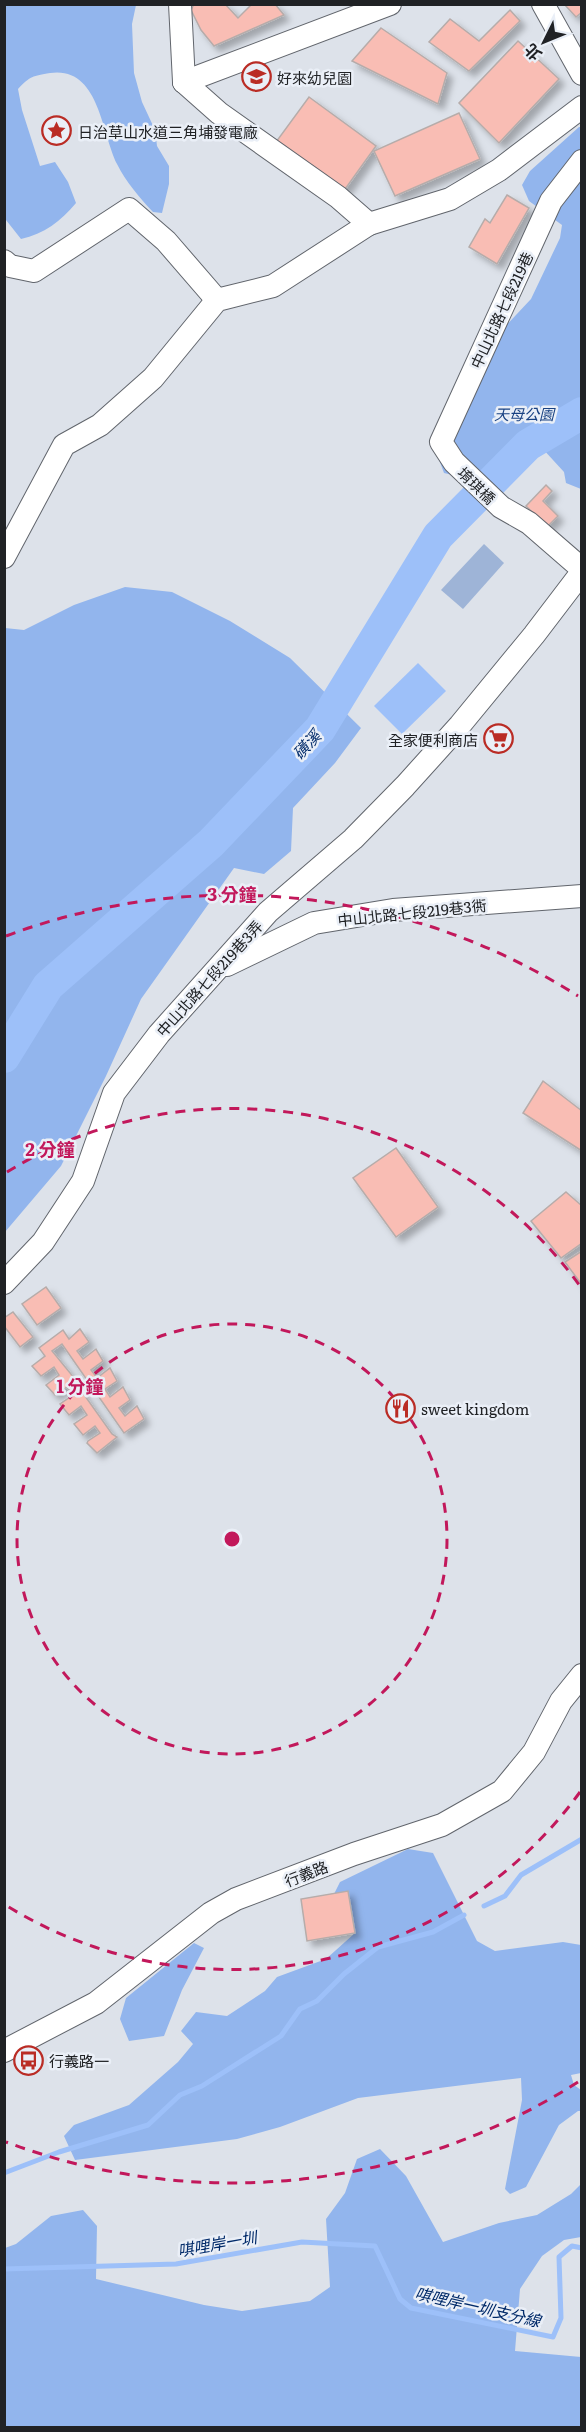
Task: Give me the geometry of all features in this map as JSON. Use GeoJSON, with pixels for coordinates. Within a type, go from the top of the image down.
{"type":"FeatureCollection","features":[{"type":"Feature","properties":{"kind":"street"},"geometry":{"type":"LineString","coordinates":[[180,4],[184,82],[219,113],[338,196],[369,224]]}},
{"type":"Feature","properties":{"kind":"street"},"geometry":{"type":"LineString","coordinates":[[184,82],[390,4]]}},
{"type":"Feature","properties":{"kind":"street"},"geometry":{"type":"LineString","coordinates":[[543,4],[582,74]]}},
{"type":"Feature","properties":{"kind":"street"},"geometry":{"type":"LineString","coordinates":[[4,557],[64,445],[100,425],[153,378],[217,300],[273,286],[369,224],[450,199],[499,170],[582,107]]}},
{"type":"Feature","properties":{"kind":"street","name":"中山北路七段219巷"},"geometry":{"type":"LineString","coordinates":[[454,462],[441,442],[551,201],[582,161]]}},
{"type":"Feature","properties":{"kind":"street"},"geometry":{"type":"LineString","coordinates":[[4,261],[10,266],[34,271],[129,209],[166,241],[217,300]]}},
{"type":"Feature","properties":{"kind":"street","name":"堉琪橋"},"geometry":{"type":"LineString","coordinates":[[454,462],[501,507]]}},
{"type":"Feature","properties":{"kind":"street","name":"中山北路七段219巷3弄"},"geometry":{"type":"LineString","coordinates":[[4,1283],[43,1242],[83,1182],[114,1093],[159,1034],[268,912],[353,839],[405,786],[460,725],[534,635],[582,571],[529,524],[501,507]]}},
{"type":"Feature","properties":{"kind":"street","name":"中山北路七段219巷3衖"},"geometry":{"type":"LineString","coordinates":[[217,969],[314,923],[393,910],[582,896]]}},
{"type":"Feature","properties":{"kind":"street","name":"行義路"},"geometry":{"type":"LineString","coordinates":[[7,2046],[96,2002],[211,1913],[236,1899],[354,1854],[442,1825],[502,1791],[534,1752],[561,1701],[582,1676]]}},
{"type":"Feature","properties":{"kind":"shaded area"},"geometry":{"type":"Polygon","coordinates":[[[484,544],[504,563],[463,609],[441,590],[484,544]]]}},
{"type":"Feature","properties":{"kind":"shaded area"},"geometry":{"type":"Polygon","coordinates":[[[418,663],[446,691],[402,734],[374,706],[418,663]]]}},
{"type":"Feature","properties":{"kind":"green space"},"geometry":{"type":"Polygon","coordinates":[[[4,5],[136,5],[132,24],[134,73],[142,102],[155,130],[157,146],[169,166],[169,184],[162,213],[153,212],[121,171],[89,90],[79,80],[66,74],[50,73],[32,77],[18,89],[22,110],[40,166],[55,162],[68,182],[76,203],[51,226],[21,239],[6,220],[4,5]]]}},
{"type":"Feature","properties":{"kind":"green space","name":"天母公園"},"geometry":{"type":"Polygon","coordinates":[[[581,127],[581,489],[566,483],[564,472],[542,448],[483,474],[465,478],[444,473],[434,446],[481,352],[531,299],[560,238],[562,225],[529,201],[522,185],[530,171],[581,127]]]}},
{"type":"Feature","properties":{"kind":"green space"},"geometry":{"type":"Polygon","coordinates":[[[125,587],[172,592],[230,621],[290,658],[361,728],[335,763],[293,808],[291,851],[264,874],[234,868],[141,999],[61,1166],[5,1232],[5,628],[24,630],[74,605],[125,587]]]}},
{"type":"Feature","properties":{"kind":"green space"},"geometry":{"type":"Polygon","coordinates":[[[408,1849],[433,1853],[477,1941],[495,1951],[563,1942],[581,1945],[581,2073],[571,2075],[574,2085],[581,2090],[581,2111],[559,2125],[526,2187],[510,2194],[505,2189],[522,2100],[521,2078],[358,2098],[280,2127],[237,2139],[75,2160],[64,2136],[74,2125],[129,2105],[178,2062],[193,2044],[181,2031],[196,2012],[227,2016],[265,1991],[277,1977],[326,1959],[355,1933],[348,1892],[334,1894],[340,1882],[408,1849]]]}},
{"type":"Feature","properties":{"kind":"green space"},"geometry":{"type":"Polygon","coordinates":[[[194,1943],[204,1948],[182,1990],[164,2036],[129,2041],[120,2019],[126,1998],[194,1943]]]}},
{"type":"Feature","properties":{"kind":"green space"},"geometry":{"type":"Polygon","coordinates":[[[380,2149],[406,2176],[443,2242],[499,2223],[537,2215],[571,2194],[581,2184],[581,2237],[564,2240],[542,2256],[520,2289],[515,2351],[581,2357],[581,2427],[5,2427],[5,2248],[16,2244],[51,2216],[83,2210],[97,2226],[96,2279],[204,2305],[242,2311],[310,2301],[330,2287],[326,2219],[345,2193],[357,2159],[380,2149]]]}},
{"type":"Feature","properties":{"kind":"building"},"geometry":{"type":"Polygon","coordinates":[[[194,4],[225,4],[238,18],[252,4],[275,4],[284,15],[214,46],[201,30],[191,10],[194,4]]]}},
{"type":"Feature","properties":{"kind":"building"},"geometry":{"type":"Polygon","coordinates":[[[564,4],[582,4],[582,12],[576,17],[564,4]]]}},
{"type":"Feature","properties":{"kind":"building"},"geometry":{"type":"Polygon","coordinates":[[[510,10],[520,21],[469,71],[429,42],[450,19],[479,41],[510,10]]]}},
{"type":"Feature","properties":{"kind":"building"},"geometry":{"type":"Polygon","coordinates":[[[381,28],[447,73],[438,104],[352,61],[381,28]]]}},
{"type":"Feature","properties":{"kind":"building"},"geometry":{"type":"Polygon","coordinates":[[[518,41],[559,79],[499,143],[459,103],[518,41]]]}},
{"type":"Feature","properties":{"kind":"building"},"geometry":{"type":"Polygon","coordinates":[[[309,97],[376,146],[343,192],[276,142],[309,97]]]}},
{"type":"Feature","properties":{"kind":"building"},"geometry":{"type":"Polygon","coordinates":[[[459,113],[480,159],[395,196],[374,151],[459,113]]]}},
{"type":"Feature","properties":{"kind":"building"},"geometry":{"type":"Polygon","coordinates":[[[507,195],[529,208],[497,264],[469,247],[485,219],[490,223],[507,195]]]}},
{"type":"Feature","properties":{"kind":"building"},"geometry":{"type":"Polygon","coordinates":[[[546,485],[552,491],[543,501],[558,516],[547,527],[526,506],[546,485]]]}},
{"type":"Feature","properties":{"kind":"building"},"geometry":{"type":"Polygon","coordinates":[[[543,1081],[582,1111],[582,1151],[523,1113],[543,1081]]]}},
{"type":"Feature","properties":{"kind":"building"},"geometry":{"type":"Polygon","coordinates":[[[396,1148],[438,1207],[396,1237],[353,1178],[396,1148]]]}},
{"type":"Feature","properties":{"kind":"building"},"geometry":{"type":"Polygon","coordinates":[[[566,1192],[582,1206],[582,1243],[561,1258],[531,1221],[566,1192]]]}},
{"type":"Feature","properties":{"kind":"building"},"geometry":{"type":"Polygon","coordinates":[[[582,1251],[582,1285],[565,1262],[582,1251]]]}},
{"type":"Feature","properties":{"kind":"building"},"geometry":{"type":"Polygon","coordinates":[[[46,1287],[61,1308],[37,1325],[22,1304],[46,1287]]]}},
{"type":"Feature","properties":{"kind":"building"},"geometry":{"type":"Polygon","coordinates":[[[13,1312],[33,1337],[20,1347],[4,1326],[4,1318],[13,1312]]]}},
{"type":"Feature","properties":{"kind":"building"},"geometry":{"type":"Polygon","coordinates":[[[80,1329],[89,1342],[77,1351],[83,1359],[96,1349],[103,1361],[91,1370],[97,1378],[110,1368],[117,1381],[105,1389],[110,1397],[123,1387],[130,1400],[119,1408],[125,1416],[137,1406],[144,1419],[124,1433],[62,1344],[52,1351],[75,1379],[112,1434],[117,1437],[97,1453],[87,1443],[100,1433],[95,1426],[83,1435],[74,1424],[87,1415],[81,1406],[69,1415],[60,1404],[73,1395],[67,1387],[55,1395],[46,1385],[59,1375],[54,1367],[41,1376],[32,1366],[45,1356],[39,1348],[63,1330],[69,1339],[80,1329]]]}},
{"type":"Feature","properties":{"kind":"building"},"geometry":{"type":"Polygon","coordinates":[[[348,1891],[355,1933],[307,1941],[301,1899],[348,1891]]]}},
{"type":"Feature","properties":{"kind":"waterway","name":"磺溪"},"geometry":{"type":"LineString","coordinates":[[4,1057],[48,986],[211,843],[320,729],[438,536],[528,445],[582,413]]}},
{"type":"Feature","properties":{"kind":"waterway"},"geometry":{"type":"LineString","coordinates":[[484,1906],[505,1896],[521,1875],[582,1839]]}},
{"type":"Feature","properties":{"kind":"waterway"},"geometry":{"type":"LineString","coordinates":[[4,2173],[59,2152],[148,2125],[180,2095],[202,2086],[281,2036],[300,2009],[317,2001],[344,1974],[378,1947],[433,1932],[464,1915]]}},
{"type":"Feature","properties":{"kind":"waterway","name":"唭哩岸一圳"},"geometry":{"type":"LineString","coordinates":[[4,2269],[176,2264],[302,2242],[375,2246],[400,2299],[411,2308],[553,2337],[561,2318],[559,2257],[572,2246],[582,2248]]}},
{"type":"Feature","properties":{"kind":"place","name":"好來幼兒園"},"geometry":{"type":"Point","coordinates":[256,77]}},
{"type":"Feature","properties":{"kind":"place","name":"日治草山水道三角埔發電廠"},"geometry":{"type":"Point","coordinates":[57,131]}},
{"type":"Feature","properties":{"kind":"place","name":"全家便利商店"},"geometry":{"type":"Point","coordinates":[499,739]}},
{"type":"Feature","properties":{"kind":"place","name":"sweet kingdom"},"geometry":{"type":"Point","coordinates":[400,1408]}},
{"type":"Feature","properties":{"kind":"place","name":"行義路一"},"geometry":{"type":"Point","coordinates":[28,2060]}},
{"type":"Feature","properties":{"kind":"water label","name":"唭哩岸一圳支分線"},"geometry":{"type":"Point","coordinates":[478,2306]}}]}
